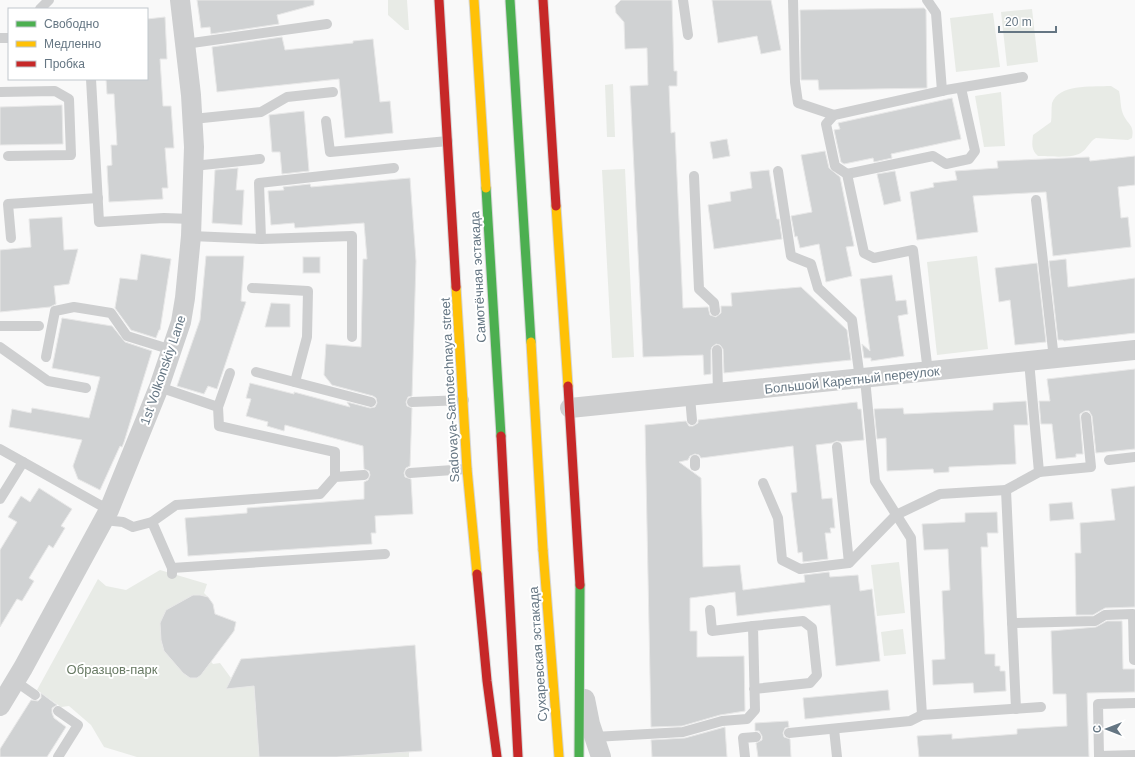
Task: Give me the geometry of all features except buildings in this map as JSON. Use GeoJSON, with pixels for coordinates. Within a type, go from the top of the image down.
{"type":"FeatureCollection","features":[{"type":"Feature","properties":{"kind":"main road","name":"Sadovaya-Samotechnaya street"},"geometry":{"type":"LineString","coordinates":[[439,0],[467,469],[486,673],[497,757]]}},
{"type":"Feature","properties":{"kind":"main road"},"geometry":{"type":"LineString","coordinates":[[440,20],[442,7],[446,0]]}},
{"type":"Feature","properties":{"kind":"main road","name":"Самотёчная эстакада"},"geometry":{"type":"LineString","coordinates":[[474,0],[508,552]]}},
{"type":"Feature","properties":{"kind":"main road","name":"Сухаревская эстакада"},"geometry":{"type":"LineString","coordinates":[[510,0],[543,550],[559,757]]}},
{"type":"Feature","properties":{"kind":"main road"},"geometry":{"type":"LineString","coordinates":[[536,0],[544,20]]}},
{"type":"Feature","properties":{"kind":"main road"},"geometry":{"type":"LineString","coordinates":[[543,0],[581,594],[579,757]]}},
{"type":"Feature","properties":{"kind":"main road","name":"Сухаревская эстакада"},"geometry":{"type":"LineString","coordinates":[[508,552],[518,757]]}},
{"type":"Feature","properties":{"kind":"street","name":"1st Volkonskiy Lane"},"geometry":{"type":"LineString","coordinates":[[0,706],[107,515],[159,387],[172,350],[185,298],[191,228],[193,166],[193,119],[180,0]]}},
{"type":"Feature","properties":{"kind":"street","name":"Большой Каретный переулок"},"geometry":{"type":"LineString","coordinates":[[570,408],[690,397],[1135,350]]}},
{"type":"Feature","properties":{"kind":"street"},"geometry":{"type":"LineString","coordinates":[[581,673],[590,724],[601,757]]}},
{"type":"Feature","properties":{"kind":"lane"},"geometry":{"type":"LineString","coordinates":[[41,8],[50,0]]}},
{"type":"Feature","properties":{"kind":"lane"},"geometry":{"type":"LineString","coordinates":[[683,0],[688,35]]}},
{"type":"Feature","properties":{"kind":"lane"},"geometry":{"type":"LineString","coordinates":[[793,0],[794,82],[798,103],[834,116]]}},
{"type":"Feature","properties":{"kind":"lane"},"geometry":{"type":"LineString","coordinates":[[927,0],[936,13],[942,91]]}},
{"type":"Feature","properties":{"kind":"lane"},"geometry":{"type":"LineString","coordinates":[[185,44],[327,24]]}},
{"type":"Feature","properties":{"kind":"lane"},"geometry":{"type":"LineString","coordinates":[[961,88],[974,151],[970,159],[946,164],[933,156],[848,174],[835,166],[826,124],[834,116],[942,91],[1023,77]]}},
{"type":"Feature","properties":{"kind":"lane"},"geometry":{"type":"LineString","coordinates":[[91,80],[99,222],[164,218],[191,228],[261,239],[352,236],[352,337]]}},
{"type":"Feature","properties":{"kind":"lane"},"geometry":{"type":"LineString","coordinates":[[0,92],[55,91],[69,99],[71,155],[8,156]]}},
{"type":"Feature","properties":{"kind":"lane"},"geometry":{"type":"LineString","coordinates":[[193,119],[261,112],[287,97],[333,92]]}},
{"type":"Feature","properties":{"kind":"lane"},"geometry":{"type":"LineString","coordinates":[[326,121],[330,152],[448,141]]}},
{"type":"Feature","properties":{"kind":"lane"},"geometry":{"type":"LineString","coordinates":[[193,166],[260,159]]}},
{"type":"Feature","properties":{"kind":"lane"},"geometry":{"type":"LineString","coordinates":[[261,239],[259,183],[394,168]]}},
{"type":"Feature","properties":{"kind":"lane"},"geometry":{"type":"LineString","coordinates":[[778,171],[791,256],[811,264],[818,288],[852,320],[862,379],[875,481],[910,538],[922,715]]}},
{"type":"Feature","properties":{"kind":"lane"},"geometry":{"type":"LineString","coordinates":[[848,174],[864,253],[874,258],[913,250],[928,372]]}},
{"type":"Feature","properties":{"kind":"lane"},"geometry":{"type":"LineString","coordinates":[[694,176],[699,289],[714,303],[715,311]]}},
{"type":"Feature","properties":{"kind":"lane"},"geometry":{"type":"LineString","coordinates":[[11,238],[8,204],[98,198]]}},
{"type":"Feature","properties":{"kind":"lane"},"geometry":{"type":"LineString","coordinates":[[1036,200],[1054,359]]}},
{"type":"Feature","properties":{"kind":"lane"},"geometry":{"type":"LineString","coordinates":[[252,288],[308,291],[307,337],[295,382]]}},
{"type":"Feature","properties":{"kind":"lane"},"geometry":{"type":"LineString","coordinates":[[46,357],[55,311],[74,307],[111,313],[126,336],[172,350]]}},
{"type":"Feature","properties":{"kind":"lane"},"geometry":{"type":"LineString","coordinates":[[0,326],[39,326]]}},
{"type":"Feature","properties":{"kind":"lane"},"geometry":{"type":"LineString","coordinates":[[0,347],[48,381],[86,388]]}},
{"type":"Feature","properties":{"kind":"lane"},"geometry":{"type":"LineString","coordinates":[[717,350],[718,394]]}},
{"type":"Feature","properties":{"kind":"lane"},"geometry":{"type":"LineString","coordinates":[[1029,362],[1040,472]]}},
{"type":"Feature","properties":{"kind":"lane"},"geometry":{"type":"LineString","coordinates":[[256,372],[370,402]]}},
{"type":"Feature","properties":{"kind":"lane"},"geometry":{"type":"LineString","coordinates":[[0,449],[107,515],[134,527],[152,522],[176,505],[320,494],[335,477],[335,452],[219,426],[218,407],[230,373]]}},
{"type":"Feature","properties":{"kind":"lane"},"geometry":{"type":"LineString","coordinates":[[159,387],[218,407]]}},
{"type":"Feature","properties":{"kind":"lane"},"geometry":{"type":"LineString","coordinates":[[690,397],[692,420]]}},
{"type":"Feature","properties":{"kind":"lane"},"geometry":{"type":"LineString","coordinates":[[412,402],[464,400]]}},
{"type":"Feature","properties":{"kind":"lane"},"geometry":{"type":"LineString","coordinates":[[764,483],[778,518],[782,560],[800,569],[849,563],[896,515],[940,494],[1006,490],[1040,472],[1091,467],[1086,417]]}},
{"type":"Feature","properties":{"kind":"lane"},"geometry":{"type":"LineString","coordinates":[[837,447],[849,563]]}},
{"type":"Feature","properties":{"kind":"lane"},"geometry":{"type":"LineString","coordinates":[[1109,460],[1135,457]]}},
{"type":"Feature","properties":{"kind":"lane"},"geometry":{"type":"LineString","coordinates":[[0,499],[23,462]]}},
{"type":"Feature","properties":{"kind":"lane"},"geometry":{"type":"LineString","coordinates":[[410,473],[467,469]]}},
{"type":"Feature","properties":{"kind":"lane"},"geometry":{"type":"LineString","coordinates":[[335,477],[364,475]]}},
{"type":"Feature","properties":{"kind":"lane"},"geometry":{"type":"LineString","coordinates":[[1006,490],[1016,708]]}},
{"type":"Feature","properties":{"kind":"lane"},"geometry":{"type":"LineString","coordinates":[[152,522],[172,571],[385,554]]}},
{"type":"Feature","properties":{"kind":"lane"},"geometry":{"type":"LineString","coordinates":[[710,610],[712,631],[803,621],[812,628],[817,675],[810,683],[754,689]]}},
{"type":"Feature","properties":{"kind":"lane"},"geometry":{"type":"LineString","coordinates":[[1012,623],[1095,621],[1105,615],[1133,614],[1134,660]]}},
{"type":"Feature","properties":{"kind":"lane"},"geometry":{"type":"LineString","coordinates":[[594,737],[683,732],[722,721],[747,719],[755,710],[753,626]]}},
{"type":"Feature","properties":{"kind":"lane"},"geometry":{"type":"LineString","coordinates":[[15,681],[35,695]]}},
{"type":"Feature","properties":{"kind":"lane"},"geometry":{"type":"LineString","coordinates":[[1135,703],[1098,704],[1099,756],[1135,755]]}},
{"type":"Feature","properties":{"kind":"lane"},"geometry":{"type":"LineString","coordinates":[[789,733],[910,721],[922,715],[1041,707]]}},
{"type":"Feature","properties":{"kind":"lane"},"geometry":{"type":"LineString","coordinates":[[58,711],[78,725],[58,757]]}},
{"type":"Feature","properties":{"kind":"lane"},"geometry":{"type":"LineString","coordinates":[[834,729],[837,757]]}},
{"type":"Feature","properties":{"kind":"lane"},"geometry":{"type":"LineString","coordinates":[[745,757],[743,738],[756,737]]}},
{"type":"Feature","properties":{"kind":"green space"},"geometry":{"type":"Polygon","coordinates":[[[388,0],[407,0],[409,30],[405,30],[388,15],[388,0]]]}},
{"type":"Feature","properties":{"kind":"green space"},"geometry":{"type":"Polygon","coordinates":[[[1032,9],[1038,62],[1007,66],[1001,12],[1032,9]]]}},
{"type":"Feature","properties":{"kind":"green space"},"geometry":{"type":"Polygon","coordinates":[[[993,13],[1000,67],[956,72],[950,18],[993,13]]]}},
{"type":"Feature","properties":{"kind":"green space"},"geometry":{"type":"Polygon","coordinates":[[[613,84],[615,137],[607,137],[605,85],[613,84]]]}},
{"type":"Feature","properties":{"kind":"green space"},"geometry":{"type":"Polygon","coordinates":[[[1111,86],[1119,91],[1123,114],[1132,127],[1132,138],[1128,140],[1096,138],[1084,150],[1074,156],[1038,156],[1036,154],[1032,147],[1033,135],[1051,122],[1052,103],[1061,92],[1084,87],[1111,86]]]}},
{"type":"Feature","properties":{"kind":"green space"},"geometry":{"type":"Polygon","coordinates":[[[1001,92],[1005,146],[984,147],[975,96],[1001,92]]]}},
{"type":"Feature","properties":{"kind":"green space"},"geometry":{"type":"Polygon","coordinates":[[[625,169],[634,357],[612,358],[602,170],[625,169]]]}},
{"type":"Feature","properties":{"kind":"green space"},"geometry":{"type":"Polygon","coordinates":[[[977,256],[988,349],[937,355],[927,262],[977,256]]]}},
{"type":"Feature","properties":{"kind":"green space"},"geometry":{"type":"Polygon","coordinates":[[[899,562],[905,613],[877,616],[871,565],[899,562]]]}},
{"type":"Feature","properties":{"kind":"green space","name":"Образцов-парк"},"geometry":{"type":"Polygon","coordinates":[[[160,570],[207,584],[204,593],[208,597],[193,595],[160,623],[161,640],[164,651],[183,673],[190,678],[197,678],[207,657],[213,664],[220,663],[231,678],[228,685],[230,688],[240,682],[254,686],[259,757],[137,757],[104,747],[91,725],[69,706],[61,707],[37,690],[98,579],[106,586],[126,590],[160,570]]]}},
{"type":"Feature","properties":{"kind":"green space"},"geometry":{"type":"Polygon","coordinates":[[[903,629],[906,654],[884,656],[881,632],[903,629]]]}},
{"type":"Feature","properties":{"kind":"green space"},"geometry":{"type":"Polygon","coordinates":[[[409,752],[409,757],[337,757],[409,752]]]}},
{"type":"Feature","properties":{"kind":"traffic: fast"},"geometry":{"type":"LineString","coordinates":[[510,0],[531,342]]}},
{"type":"Feature","properties":{"kind":"traffic: fast"},"geometry":{"type":"LineString","coordinates":[[486,188],[501,436]]}},
{"type":"Feature","properties":{"kind":"traffic: fast"},"geometry":{"type":"LineString","coordinates":[[579,757],[580,585]]}},
{"type":"Feature","properties":{"kind":"traffic: slow"},"geometry":{"type":"LineString","coordinates":[[474,0],[486,188]]}},
{"type":"Feature","properties":{"kind":"traffic: slow"},"geometry":{"type":"LineString","coordinates":[[556,206],[568,386]]}},
{"type":"Feature","properties":{"kind":"traffic: slow"},"geometry":{"type":"LineString","coordinates":[[456,287],[467,469],[477,574]]}},
{"type":"Feature","properties":{"kind":"traffic: slow"},"geometry":{"type":"LineString","coordinates":[[531,342],[543,550]]}},
{"type":"Feature","properties":{"kind":"traffic: slow"},"geometry":{"type":"LineString","coordinates":[[543,550],[559,757]]}},
{"type":"Feature","properties":{"kind":"traffic: jam"},"geometry":{"type":"LineString","coordinates":[[439,0],[456,287]]}},
{"type":"Feature","properties":{"kind":"traffic: jam"},"geometry":{"type":"LineString","coordinates":[[543,0],[556,206]]}},
{"type":"Feature","properties":{"kind":"traffic: jam"},"geometry":{"type":"LineString","coordinates":[[568,386],[580,585]]}},
{"type":"Feature","properties":{"kind":"traffic: jam"},"geometry":{"type":"LineString","coordinates":[[501,436],[518,757]]}},
{"type":"Feature","properties":{"kind":"traffic: jam"},"geometry":{"type":"LineString","coordinates":[[477,574],[487,681],[497,757]]}}]}
